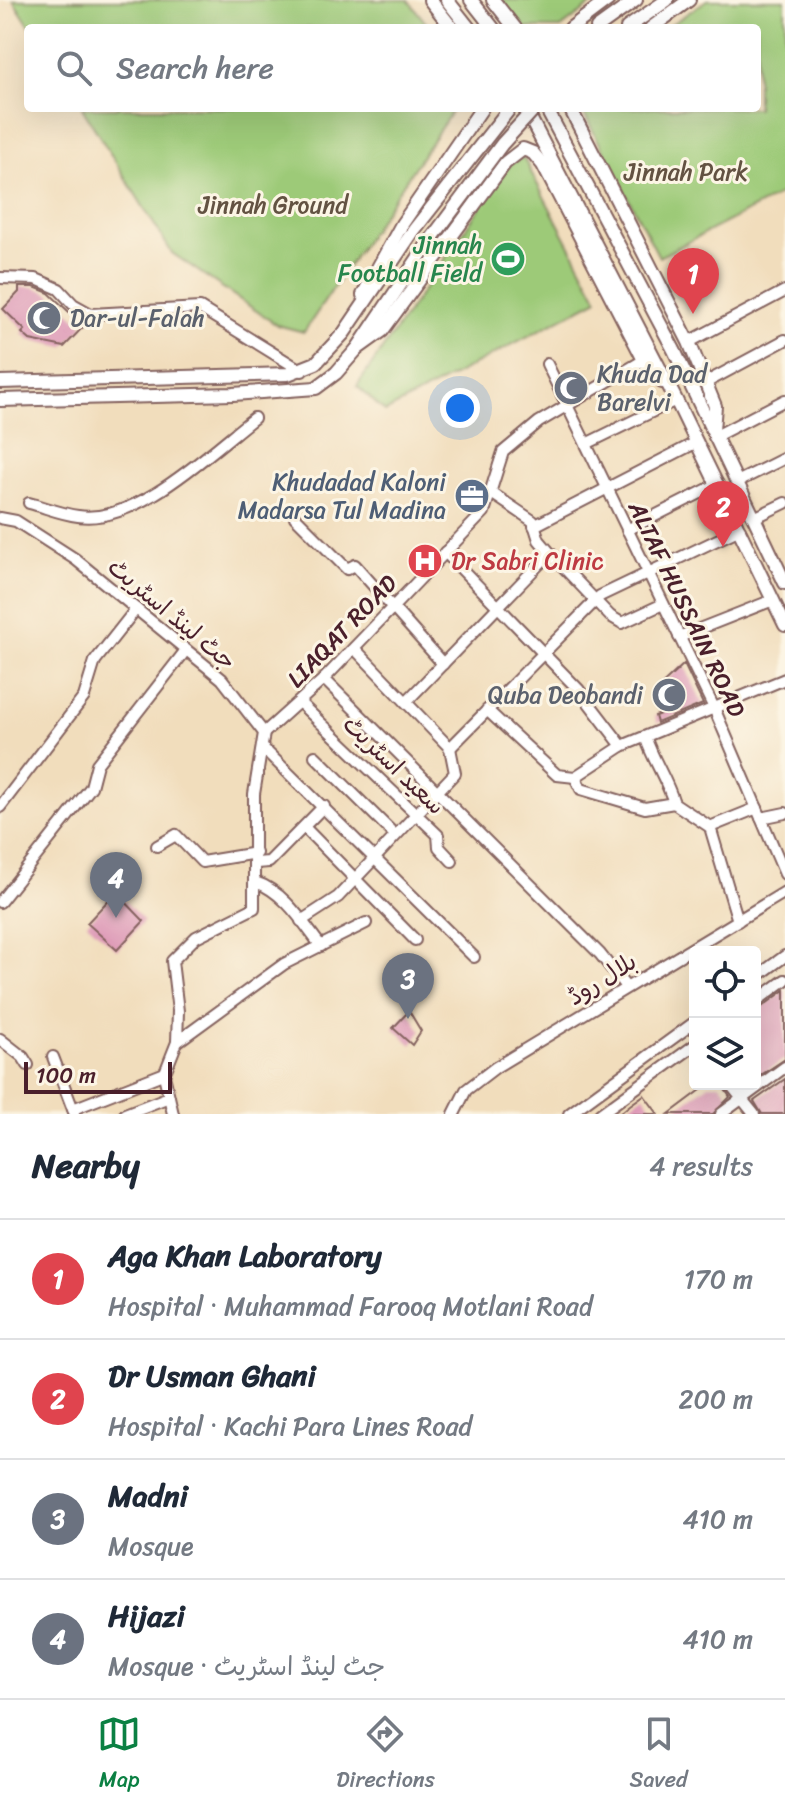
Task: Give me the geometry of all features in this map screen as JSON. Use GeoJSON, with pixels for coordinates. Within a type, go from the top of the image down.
{"type":"FeatureCollection","features":[{"type":"Feature","properties":{"kind":"main road"},"geometry":{"type":"LineString","coordinates":[[430,0],[449,24]]}},
{"type":"Feature","properties":{"kind":"main road"},"geometry":{"type":"LineString","coordinates":[[447,0],[466,24]]}},
{"type":"Feature","properties":{"kind":"main road"},"geometry":{"type":"LineString","coordinates":[[471,0],[490,24]]}},
{"type":"Feature","properties":{"kind":"main road"},"geometry":{"type":"LineString","coordinates":[[493,0],[512,24]]}},
{"type":"Feature","properties":{"kind":"main road"},"geometry":{"type":"LineString","coordinates":[[576,24],[608,0]]}},
{"type":"Feature","properties":{"kind":"main road"},"geometry":{"type":"LineString","coordinates":[[603,24],[636,0]]}},
{"type":"Feature","properties":{"kind":"main road"},"geometry":{"type":"LineString","coordinates":[[633,24],[667,0]]}},
{"type":"Feature","properties":{"kind":"main road"},"geometry":{"type":"LineString","coordinates":[[656,24],[689,0]]}},
{"type":"Feature","properties":{"kind":"main road"},"geometry":{"type":"LineString","coordinates":[[344,333],[381,258],[479,112]]}},
{"type":"Feature","properties":{"kind":"main road"},"geometry":{"type":"LineString","coordinates":[[0,382],[288,374],[302,371],[316,363],[344,333],[414,230],[507,112]]}},
{"type":"Feature","properties":{"kind":"main road"},"geometry":{"type":"LineString","coordinates":[[527,112],[676,400],[785,625]]}},
{"type":"Feature","properties":{"kind":"main road"},"geometry":{"type":"LineString","coordinates":[[0,400],[316,388],[357,349],[429,242],[502,144],[531,112]]}},
{"type":"Feature","properties":{"kind":"main road"},"geometry":{"type":"LineString","coordinates":[[548,112],[674,350],[754,518],[781,564],[785,583]]}},
{"type":"Feature","properties":{"kind":"main road"},"geometry":{"type":"LineString","coordinates":[[572,112],[689,342],[715,406],[713,435]]}},
{"type":"Feature","properties":{"kind":"main road"},"geometry":{"type":"LineString","coordinates":[[357,349],[382,331],[505,163],[523,149],[533,153],[543,165],[644,360],[676,400]]}},
{"type":"Feature","properties":{"kind":"street"},"geometry":{"type":"LineString","coordinates":[[0,278],[36,279],[59,289],[73,304],[91,314],[200,308],[302,371]]}},
{"type":"Feature","properties":{"kind":"street"},"geometry":{"type":"LineString","coordinates":[[689,342],[785,291]]}},
{"type":"Feature","properties":{"kind":"street"},"geometry":{"type":"LineString","coordinates":[[705,383],[785,340]]}},
{"type":"Feature","properties":{"kind":"street","name":"LIAQAT ROAD"},"geometry":{"type":"LineString","coordinates":[[264,733],[324,679],[484,512],[503,452],[539,422],[644,360]]}},
{"type":"Feature","properties":{"kind":"street","name":"ALTAF HUSSAIN ROAD"},"geometry":{"type":"LineString","coordinates":[[547,364],[714,708],[785,874]]}},
{"type":"Feature","properties":{"kind":"street"},"geometry":{"type":"LineString","coordinates":[[586,444],[676,400]]}},
{"type":"Feature","properties":{"kind":"street"},"geometry":{"type":"LineString","coordinates":[[713,435],[785,400]]}},
{"type":"Feature","properties":{"kind":"street"},"geometry":{"type":"LineString","coordinates":[[29,503],[80,517],[125,511],[181,475],[254,418]]}},
{"type":"Feature","properties":{"kind":"street"},"geometry":{"type":"LineString","coordinates":[[534,526],[697,442]]}},
{"type":"Feature","properties":{"kind":"street"},"geometry":{"type":"LineString","coordinates":[[737,482],[785,458]]}},
{"type":"Feature","properties":{"kind":"street"},"geometry":{"type":"LineString","coordinates":[[627,530],[718,484]]}},
{"type":"Feature","properties":{"kind":"street"},"geometry":{"type":"LineString","coordinates":[[490,492],[534,526],[550,553],[610,616],[622,623],[663,604]]}},
{"type":"Feature","properties":{"kind":"street"},"geometry":{"type":"LineString","coordinates":[[754,518],[785,503]]}},
{"type":"Feature","properties":{"kind":"street"},"geometry":{"type":"LineString","coordinates":[[295,517],[347,569],[355,565],[371,579],[392,609],[443,664]]}},
{"type":"Feature","properties":{"kind":"street","name":"جٹ لینڈ اسٹریٹ"},"geometry":{"type":"LineString","coordinates":[[0,518],[16,521],[75,559],[222,679],[264,733]]}},
{"type":"Feature","properties":{"kind":"street"},"geometry":{"type":"LineString","coordinates":[[450,748],[597,599],[647,571],[740,529]]}},
{"type":"Feature","properties":{"kind":"street"},"geometry":{"type":"LineString","coordinates":[[445,552],[543,652],[622,746]]}},
{"type":"Feature","properties":{"kind":"street"},"geometry":{"type":"LineString","coordinates":[[406,702],[550,553]]}},
{"type":"Feature","properties":{"kind":"street"},"geometry":{"type":"LineString","coordinates":[[679,637],[773,600]]}},
{"type":"Feature","properties":{"kind":"street"},"geometry":{"type":"LineString","coordinates":[[0,807],[84,697],[95,661],[136,609]]}},
{"type":"Feature","properties":{"kind":"street"},"geometry":{"type":"LineString","coordinates":[[301,921],[331,903],[455,773],[450,748],[354,648]]}},
{"type":"Feature","properties":{"kind":"street"},"geometry":{"type":"LineString","coordinates":[[0,902],[91,787],[97,764],[186,650]]}},
{"type":"Feature","properties":{"kind":"street"},"geometry":{"type":"LineString","coordinates":[[324,679],[600,954],[626,987]]}},
{"type":"Feature","properties":{"kind":"street"},"geometry":{"type":"LineString","coordinates":[[487,710],[557,775],[575,777],[622,746],[646,739],[785,679]]}},
{"type":"Feature","properties":{"kind":"street","name":"سعید اسٹریٹ"},"geometry":{"type":"LineString","coordinates":[[300,703],[438,835],[439,847],[452,861]]}},
{"type":"Feature","properties":{"kind":"street"},"geometry":{"type":"LineString","coordinates":[[173,1114],[165,1073],[177,1042],[178,1011],[172,961],[196,937],[254,908],[254,794],[264,733]]}},
{"type":"Feature","properties":{"kind":"street"},"geometry":{"type":"LineString","coordinates":[[646,739],[654,763],[666,778],[674,803],[710,827],[738,921]]}},
{"type":"Feature","properties":{"kind":"street"},"geometry":{"type":"LineString","coordinates":[[262,747],[474,957]]}},
{"type":"Feature","properties":{"kind":"street"},"geometry":{"type":"LineString","coordinates":[[315,756],[395,835]]}},
{"type":"Feature","properties":{"kind":"street"},"geometry":{"type":"LineString","coordinates":[[575,777],[581,789],[642,808],[674,803]]}},
{"type":"Feature","properties":{"kind":"street"},"geometry":{"type":"LineString","coordinates":[[157,846],[176,835],[202,862],[256,858],[269,862],[324,806]]}},
{"type":"Feature","properties":{"kind":"street"},"geometry":{"type":"LineString","coordinates":[[710,827],[759,813],[785,813]]}},
{"type":"Feature","properties":{"kind":"street"},"geometry":{"type":"LineString","coordinates":[[304,827],[415,940]]}},
{"type":"Feature","properties":{"kind":"street"},"geometry":{"type":"LineString","coordinates":[[255,882],[265,885],[321,946]]}},
{"type":"Feature","properties":{"kind":"street","name":"بلال روڈ"},"geometry":{"type":"LineString","coordinates":[[454,1114],[466,1090],[496,1067],[785,892]]}},
{"type":"Feature","properties":{"kind":"street"},"geometry":{"type":"LineString","coordinates":[[177,1042],[284,964],[366,923]]}},
{"type":"Feature","properties":{"kind":"street"},"geometry":{"type":"LineString","coordinates":[[761,974],[785,956]]}},
{"type":"Feature","properties":{"kind":"street"},"geometry":{"type":"LineString","coordinates":[[761,998],[785,980]]}},
{"type":"Feature","properties":{"kind":"street"},"geometry":{"type":"LineString","coordinates":[[569,1114],[689,1026]]}},
{"type":"Feature","properties":{"kind":"street"},"geometry":{"type":"LineString","coordinates":[[0,1039],[23,1057],[28,1065]]}},
{"type":"Feature","properties":{"kind":"street"},"geometry":{"type":"LineString","coordinates":[[606,1112],[689,1050]]}},
{"type":"Feature","properties":{"kind":"street"},"geometry":{"type":"LineString","coordinates":[[53,1057],[74,1112],[165,1073]]}},
{"type":"Feature","properties":{"kind":"street"},"geometry":{"type":"LineString","coordinates":[[721,1114],[785,1067]]}},
{"type":"Feature","properties":{"kind":"street"},"geometry":{"type":"LineString","coordinates":[[735,1090],[754,1114]]}},
{"type":"Feature","properties":{"kind":"street"},"geometry":{"type":"LineString","coordinates":[[125,1114],[169,1097]]}},
{"type":"Feature","properties":{"kind":"green space"},"geometry":{"type":"Polygon","coordinates":[[[13,0],[408,0],[427,24],[28,24],[13,0]]]}},
{"type":"Feature","properties":{"kind":"green space"},"geometry":{"type":"Polygon","coordinates":[[[501,0],[598,0],[566,24],[520,24],[501,0]]]}},
{"type":"Feature","properties":{"kind":"green space","name":"Jinnah Park"},"geometry":{"type":"Polygon","coordinates":[[[707,0],[785,0],[785,192],[659,257],[583,112],[761,112],[761,24],[672,24],[707,0]]]}},
{"type":"Feature","properties":{"kind":"green space","name":"Jinnah Ground"},"geometry":{"type":"Polygon","coordinates":[[[84,112],[451,112],[304,332],[277,325],[172,253],[84,112]]]}},
{"type":"Feature","properties":{"kind":"green space"},"geometry":{"type":"Polygon","coordinates":[[[523,157],[598,299],[385,412],[357,386],[510,164],[523,157]]]}},
{"type":"Feature","properties":{"kind":"building","name":"Dar-ul-Falah"},"geometry":{"type":"Polygon","coordinates":[[[19,287],[34,287],[49,293],[84,326],[64,347],[30,340],[22,333],[25,330],[3,309],[19,292],[19,287]]]}},
{"type":"Feature","properties":{"kind":"building","name":"Quba Deobandi"},"geometry":{"type":"Polygon","coordinates":[[[684,664],[703,704],[657,723],[655,716],[664,713],[655,691],[684,664]]]}},
{"type":"Feature","properties":{"kind":"building"},"geometry":{"type":"Polygon","coordinates":[[[116,892],[144,921],[117,950],[87,923],[116,892]]]}},
{"type":"Feature","properties":{"kind":"building"},"geometry":{"type":"Polygon","coordinates":[[[785,990],[785,1059],[761,1075],[761,1018],[761,1008],[785,990]]]}},
{"type":"Feature","properties":{"kind":"building"},"geometry":{"type":"Polygon","coordinates":[[[409,1011],[421,1031],[412,1045],[393,1028],[409,1011]]]}},
{"type":"Feature","properties":{"kind":"building"},"geometry":{"type":"Polygon","coordinates":[[[785,1079],[785,1114],[762,1114],[754,1101],[785,1079]]]}},
{"type":"Feature","properties":{"kind":"building"},"geometry":{"type":"Polygon","coordinates":[[[701,1090],[725,1090],[730,1097],[713,1114],[669,1114],[701,1090]]]}},
{"type":"Feature","properties":{"kind":"building"},"geometry":{"type":"Polygon","coordinates":[[[644,1095],[658,1114],[619,1114],[630,1105],[644,1095]]]}},
{"type":"Feature","properties":{"kind":"place","name":"Jinnah Football Field"},"geometry":{"type":"Point","coordinates":[508,259]}},
{"type":"Feature","properties":{"kind":"place","name":"Aga Khan Laboratory"},"geometry":{"type":"Point","coordinates":[693,314]}},
{"type":"Feature","properties":{"kind":"place","name":"Dar-ul-Falah"},"geometry":{"type":"Point","coordinates":[44,318]}},
{"type":"Feature","properties":{"kind":"place","name":"Khuda Dad Barelvi"},"geometry":{"type":"Point","coordinates":[571,388]}},
{"type":"Feature","properties":{"kind":"place","name":"Khudadad Kaloni Madarsa Tul Madina"},"geometry":{"type":"Point","coordinates":[472,496]}},
{"type":"Feature","properties":{"kind":"place","name":"Dr Usman Ghani"},"geometry":{"type":"Point","coordinates":[723,547]}},
{"type":"Feature","properties":{"kind":"place","name":"Dr Sabri Clinic"},"geometry":{"type":"Point","coordinates":[425,561]}},
{"type":"Feature","properties":{"kind":"place","name":"Quba Deobandi"},"geometry":{"type":"Point","coordinates":[669,695]}},
{"type":"Feature","properties":{"kind":"place","name":"Hijazi"},"geometry":{"type":"Point","coordinates":[116,918]}},
{"type":"Feature","properties":{"kind":"place","name":"Madni"},"geometry":{"type":"Point","coordinates":[408,1019]}}]}
